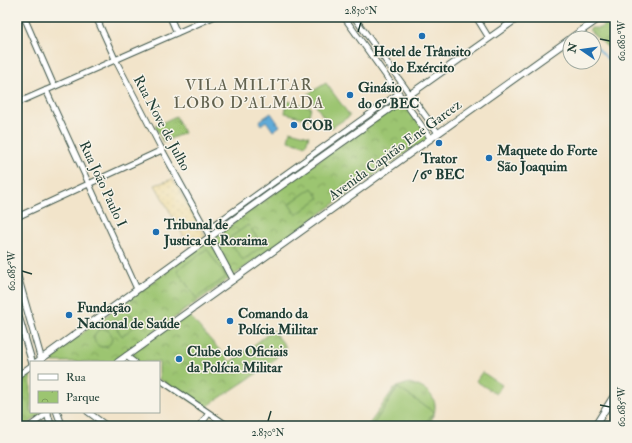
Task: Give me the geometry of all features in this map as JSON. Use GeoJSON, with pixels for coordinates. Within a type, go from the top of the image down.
{"type":"FeatureCollection","features":[{"type":"Feature","properties":{"kind":"main road"},"geometry":{"type":"LineString","coordinates":[[17,274],[40,361],[137,289],[519,17]]}},
{"type":"Feature","properties":{"kind":"main road","name":"Avenida Capitão Ene Garcez"},"geometry":{"type":"LineString","coordinates":[[582,30],[601,17]]}},
{"type":"Feature","properties":{"kind":"main road","name":"Avenida Capitão Ene Garcez"},"geometry":{"type":"LineString","coordinates":[[119,361],[562,44]]}},
{"type":"Feature","properties":{"kind":"main road"},"geometry":{"type":"LineString","coordinates":[[210,237],[233,280]]}},
{"type":"Feature","properties":{"kind":"main road"},"geometry":{"type":"LineString","coordinates":[[17,311],[32,361]]}},
{"type":"Feature","properties":{"kind":"main road"},"geometry":{"type":"LineString","coordinates":[[595,426],[615,394]]}},
{"type":"Feature","properties":{"kind":"main road"},"geometry":{"type":"LineString","coordinates":[[48,413],[51,426]]}},
{"type":"Feature","properties":{"kind":"main road"},"geometry":{"type":"LineString","coordinates":[[57,413],[62,426]]}},
{"type":"Feature","properties":{"kind":"street"},"geometry":{"type":"LineString","coordinates":[[24,17],[54,86]]}},
{"type":"Feature","properties":{"kind":"street","name":"Rua Nove de Julho"},"geometry":{"type":"LineString","coordinates":[[96,17],[115,59],[162,150],[210,237]]}},
{"type":"Feature","properties":{"kind":"street"},"geometry":{"type":"LineString","coordinates":[[170,17],[177,33]]}},
{"type":"Feature","properties":{"kind":"street"},"geometry":{"type":"LineString","coordinates":[[17,103],[213,17]]}},
{"type":"Feature","properties":{"kind":"street"},"geometry":{"type":"LineString","coordinates":[[344,17],[431,139]]}},
{"type":"Feature","properties":{"kind":"street"},"geometry":{"type":"LineString","coordinates":[[476,17],[489,38]]}},
{"type":"Feature","properties":{"kind":"street"},"geometry":{"type":"LineString","coordinates":[[350,26],[355,19],[438,133]]}},
{"type":"Feature","properties":{"kind":"street"},"geometry":{"type":"LineString","coordinates":[[391,82],[398,78]]}},
{"type":"Feature","properties":{"kind":"street","name":"Rua João Paulo I"},"geometry":{"type":"LineString","coordinates":[[46,90],[137,289]]}},
{"type":"Feature","properties":{"kind":"street"},"geometry":{"type":"LineString","coordinates":[[207,230],[399,93]]}},
{"type":"Feature","properties":{"kind":"street"},"geometry":{"type":"LineString","coordinates":[[17,217],[162,150]]}},
{"type":"Feature","properties":{"kind":"street"},"geometry":{"type":"LineString","coordinates":[[126,356],[133,361]]}},
{"type":"Feature","properties":{"kind":"street"},"geometry":{"type":"LineString","coordinates":[[17,376],[30,367]]}},
{"type":"Feature","properties":{"kind":"street"},"geometry":{"type":"LineString","coordinates":[[160,380],[228,426]]}},
{"type":"Feature","properties":{"kind":"street"},"geometry":{"type":"LineString","coordinates":[[30,426],[47,413]]}},
{"type":"Feature","properties":{"kind":"street"},"geometry":{"type":"LineString","coordinates":[[89,413],[107,426]]}},
{"type":"Feature","properties":{"kind":"street"},"geometry":{"type":"LineString","coordinates":[[200,426],[209,413]]}},
{"type":"Feature","properties":{"kind":"green space"},"geometry":{"type":"Polygon","coordinates":[[[615,17],[615,54],[602,42],[602,30],[589,30],[591,28],[600,28],[615,17]]]}},
{"type":"Feature","properties":{"kind":"green space"},"geometry":{"type":"Polygon","coordinates":[[[326,83],[350,116],[331,128],[308,94],[326,83]]]}},
{"type":"Feature","properties":{"kind":"green space"},"geometry":{"type":"Polygon","coordinates":[[[403,99],[431,139],[414,147],[115,361],[48,361],[47,359],[403,99]]]}},
{"type":"Feature","properties":{"kind":"green space"},"geometry":{"type":"Polygon","coordinates":[[[287,101],[311,107],[308,119],[285,113],[287,101]]]}},
{"type":"Feature","properties":{"kind":"green space"},"geometry":{"type":"Polygon","coordinates":[[[176,116],[184,133],[163,142],[155,126],[176,116]]]}},
{"type":"Feature","properties":{"kind":"green space"},"geometry":{"type":"Polygon","coordinates":[[[290,131],[309,136],[306,145],[288,141],[290,131]]]}},
{"type":"Feature","properties":{"kind":"green space"},"geometry":{"type":"Polygon","coordinates":[[[312,188],[319,198],[296,215],[289,204],[312,188]]]}},
{"type":"Feature","properties":{"kind":"green space"},"geometry":{"type":"Polygon","coordinates":[[[248,225],[263,246],[243,260],[228,239],[248,225]]]}},
{"type":"Feature","properties":{"kind":"green space"},"geometry":{"type":"Polygon","coordinates":[[[207,249],[226,277],[196,298],[177,270],[207,249]]]}},
{"type":"Feature","properties":{"kind":"green space","name":"Clube dos Oficiais da Polícia Militar"},"geometry":{"type":"Polygon","coordinates":[[[187,313],[230,362],[273,330],[286,347],[268,366],[203,409],[160,380],[160,361],[133,361],[126,356],[187,313]]]}},
{"type":"Feature","properties":{"kind":"green space"},"geometry":{"type":"Polygon","coordinates":[[[131,314],[138,324],[122,336],[115,326],[131,314]]]}},
{"type":"Feature","properties":{"kind":"green space"},"geometry":{"type":"Polygon","coordinates":[[[103,329],[109,332],[112,338],[109,344],[103,347],[97,344],[94,338],[97,332],[103,329]]]}},
{"type":"Feature","properties":{"kind":"green space"},"geometry":{"type":"Polygon","coordinates":[[[29,372],[30,413],[41,413],[25,426],[17,426],[17,381],[29,372]]]}},
{"type":"Feature","properties":{"kind":"green space"},"geometry":{"type":"Polygon","coordinates":[[[482,372],[502,385],[496,394],[476,381],[482,372]]]}},
{"type":"Feature","properties":{"kind":"green space"},"geometry":{"type":"Polygon","coordinates":[[[409,383],[424,389],[430,393],[433,398],[435,411],[428,426],[424,426],[433,412],[397,388],[372,426],[368,426],[394,388],[409,383]]]}},
{"type":"Feature","properties":{"kind":"green space"},"geometry":{"type":"Polygon","coordinates":[[[398,388],[434,412],[424,426],[372,426],[398,388]]]}},
{"type":"Feature","properties":{"kind":"sand"},"geometry":{"type":"Polygon","coordinates":[[[173,179],[206,237],[189,246],[155,185],[173,179]]]}},
{"type":"Feature","properties":{"kind":"water"},"geometry":{"type":"Polygon","coordinates":[[[271,113],[280,126],[273,131],[266,121],[261,125],[259,121],[271,113]]]}},
{"type":"Feature","properties":{"kind":"waterway"},"geometry":{"type":"LineString","coordinates":[[602,53],[612,64],[615,65]]}},
{"type":"Feature","properties":{"kind":"place","name":"Hotel de Trânsito do Exército"},"geometry":{"type":"Point","coordinates":[422,36]}},
{"type":"Feature","properties":{"kind":"place","name":"Ginásio do 6º BEC"},"geometry":{"type":"Point","coordinates":[350,95]}},
{"type":"Feature","properties":{"kind":"place","name":"COB"},"geometry":{"type":"Point","coordinates":[294,125]}},
{"type":"Feature","properties":{"kind":"place","name":"Trator / 6º BEC"},"geometry":{"type":"Point","coordinates":[439,143]}},
{"type":"Feature","properties":{"kind":"place","name":"Maquete do Forte São Joaquim"},"geometry":{"type":"Point","coordinates":[489,158]}},
{"type":"Feature","properties":{"kind":"place","name":"Tribunal de Justica de Roraima"},"geometry":{"type":"Point","coordinates":[156,232]}},
{"type":"Feature","properties":{"kind":"place","name":"Fundação Nacional de Saúde"},"geometry":{"type":"Point","coordinates":[69,315]}},
{"type":"Feature","properties":{"kind":"place","name":"Comando da Polícia Militar"},"geometry":{"type":"Point","coordinates":[230,321]}},
{"type":"Feature","properties":{"kind":"place","name":"Clube dos Oficiais da Polícia Militar"},"geometry":{"type":"Point","coordinates":[179,359]}},
{"type":"Feature","properties":{"kind":"district","name":"VILA MILITAR LOBO D'ALMADA"},"geometry":{"type":"Point","coordinates":[249,94]}}]}
